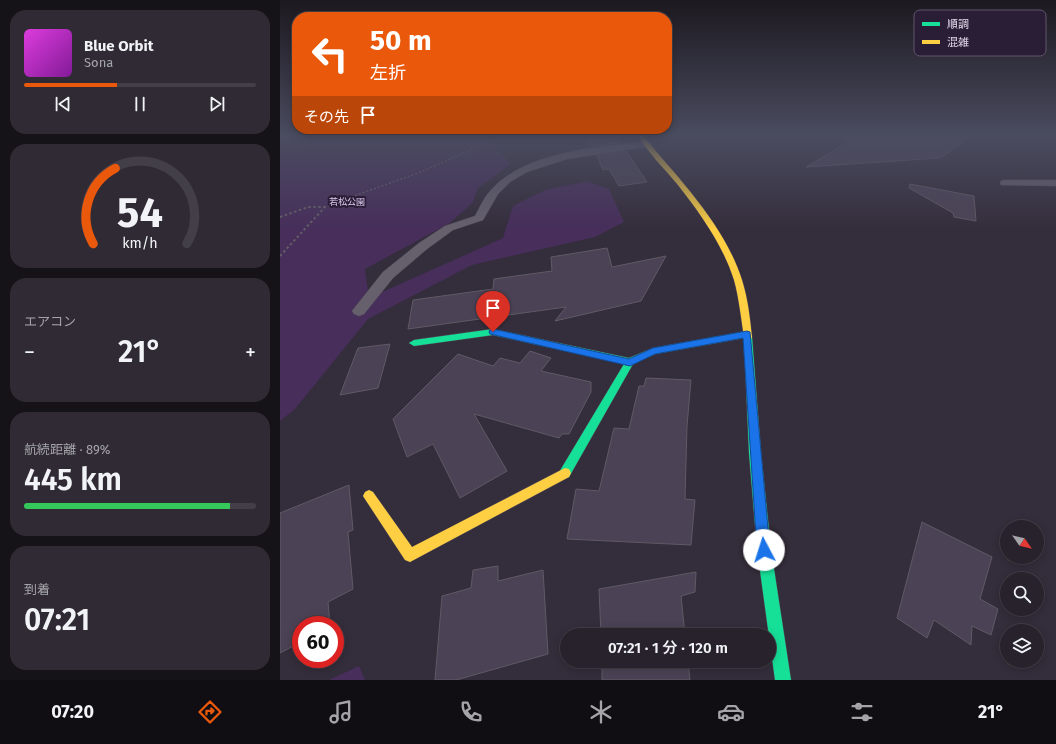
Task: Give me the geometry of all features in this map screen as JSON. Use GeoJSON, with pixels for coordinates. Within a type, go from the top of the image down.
{"type":"FeatureCollection","features":[{"type":"Feature","properties":{"kind":"main road"},"geometry":{"type":"LineString","coordinates":[[666,167],[716,232],[735,272],[741,292],[747,334],[764,550],[783,680]]}},
{"type":"Feature","properties":{"kind":"main road"},"geometry":{"type":"LineString","coordinates":[[414,343],[493,332],[630,362]]}},
{"type":"Feature","properties":{"kind":"main road"},"geometry":{"type":"LineString","coordinates":[[369,496],[410,555],[567,472],[630,362],[653,351],[747,334]]}},
{"type":"Feature","properties":{"kind":"lane"},"geometry":{"type":"LineString","coordinates":[[359,311],[388,275],[423,246],[449,228],[479,218],[494,191],[515,174],[533,167]]}},
{"type":"Feature","properties":{"kind":"lane"},"geometry":{"type":"LineString","coordinates":[[1005,183],[1056,183]]}},
{"type":"Feature","properties":{"kind":"path"},"geometry":{"type":"LineString","coordinates":[[280,256],[325,207],[432,167]]}},
{"type":"Feature","properties":{"kind":"path"},"geometry":{"type":"LineString","coordinates":[[280,217],[307,208],[319,206],[325,207]]}},
{"type":"Feature","properties":{"kind":"green space","name":"若松公園"},"geometry":{"type":"Polygon","coordinates":[[[280,167],[507,167],[478,188],[473,202],[450,223],[365,269],[369,298],[503,238],[513,206],[545,190],[587,181],[609,189],[624,222],[595,237],[472,265],[368,319],[295,409],[280,421],[280,167]]]}},
{"type":"Feature","properties":{"kind":"green space"},"geometry":{"type":"Polygon","coordinates":[[[359,666],[365,680],[329,680],[359,666]]]}},
{"type":"Feature","properties":{"kind":"building"},"geometry":{"type":"Polygon","coordinates":[[[602,167],[637,167],[647,182],[619,186],[609,169],[603,170],[602,167]]]}},
{"type":"Feature","properties":{"kind":"building"},"geometry":{"type":"Polygon","coordinates":[[[910,184],[974,196],[976,221],[954,217],[953,213],[909,188],[910,184]]]}},
{"type":"Feature","properties":{"kind":"building"},"geometry":{"type":"Polygon","coordinates":[[[607,248],[612,267],[666,256],[641,301],[555,321],[566,307],[408,329],[413,300],[493,289],[494,279],[552,271],[551,257],[607,248]]]}},
{"type":"Feature","properties":{"kind":"building"},"geometry":{"type":"Polygon","coordinates":[[[390,344],[378,388],[340,395],[358,348],[390,344]]]}},
{"type":"Feature","properties":{"kind":"building"},"geometry":{"type":"Polygon","coordinates":[[[530,351],[551,358],[541,371],[591,382],[591,392],[569,434],[562,434],[559,438],[474,414],[507,471],[460,498],[433,444],[407,457],[393,419],[458,354],[493,366],[500,358],[520,363],[530,351]]]}},
{"type":"Feature","properties":{"kind":"building"},"geometry":{"type":"Polygon","coordinates":[[[646,378],[691,380],[687,426],[685,499],[695,500],[691,545],[567,539],[576,489],[599,491],[614,428],[629,429],[639,386],[644,386],[646,378]]]}},
{"type":"Feature","properties":{"kind":"building"},"geometry":{"type":"Polygon","coordinates":[[[349,485],[353,530],[348,532],[353,589],[328,602],[329,616],[292,616],[292,647],[280,653],[280,513],[349,485]]]}},
{"type":"Feature","properties":{"kind":"building"},"geometry":{"type":"Polygon","coordinates":[[[922,522],[992,557],[980,599],[998,609],[991,635],[972,626],[971,645],[934,620],[927,638],[897,618],[922,522]]]}},
{"type":"Feature","properties":{"kind":"building"},"geometry":{"type":"Polygon","coordinates":[[[498,566],[498,581],[543,570],[548,654],[456,680],[435,680],[442,596],[471,588],[473,570],[498,566]]]}},
{"type":"Feature","properties":{"kind":"building"},"geometry":{"type":"Polygon","coordinates":[[[696,572],[695,592],[681,596],[684,628],[601,628],[599,589],[696,572]]]}},
{"type":"Feature","properties":{"kind":"building"},"geometry":{"type":"Polygon","coordinates":[[[602,668],[689,668],[690,680],[602,680],[602,668]]]}},
{"type":"Feature","properties":{"kind":"traffic: fast"},"geometry":{"type":"LineString","coordinates":[[414,343],[493,332],[630,362],[653,351],[747,334]]}},
{"type":"Feature","properties":{"kind":"traffic: fast"},"geometry":{"type":"LineString","coordinates":[[748,337],[755,453],[764,549],[783,680]]}},
{"type":"Feature","properties":{"kind":"traffic: fast"},"geometry":{"type":"LineString","coordinates":[[565,473],[630,362]]}},
{"type":"Feature","properties":{"kind":"traffic: slow"},"geometry":{"type":"LineString","coordinates":[[666,167],[693,200],[727,253],[740,288],[748,337]]}},
{"type":"Feature","properties":{"kind":"traffic: slow"},"geometry":{"type":"LineString","coordinates":[[369,496],[410,555],[565,473]]}},
{"type":"Feature","properties":{"kind":"route"},"geometry":{"type":"LineString","coordinates":[[493,332],[630,362],[653,351],[747,334],[749,344],[755,453],[764,550]]}}]}
